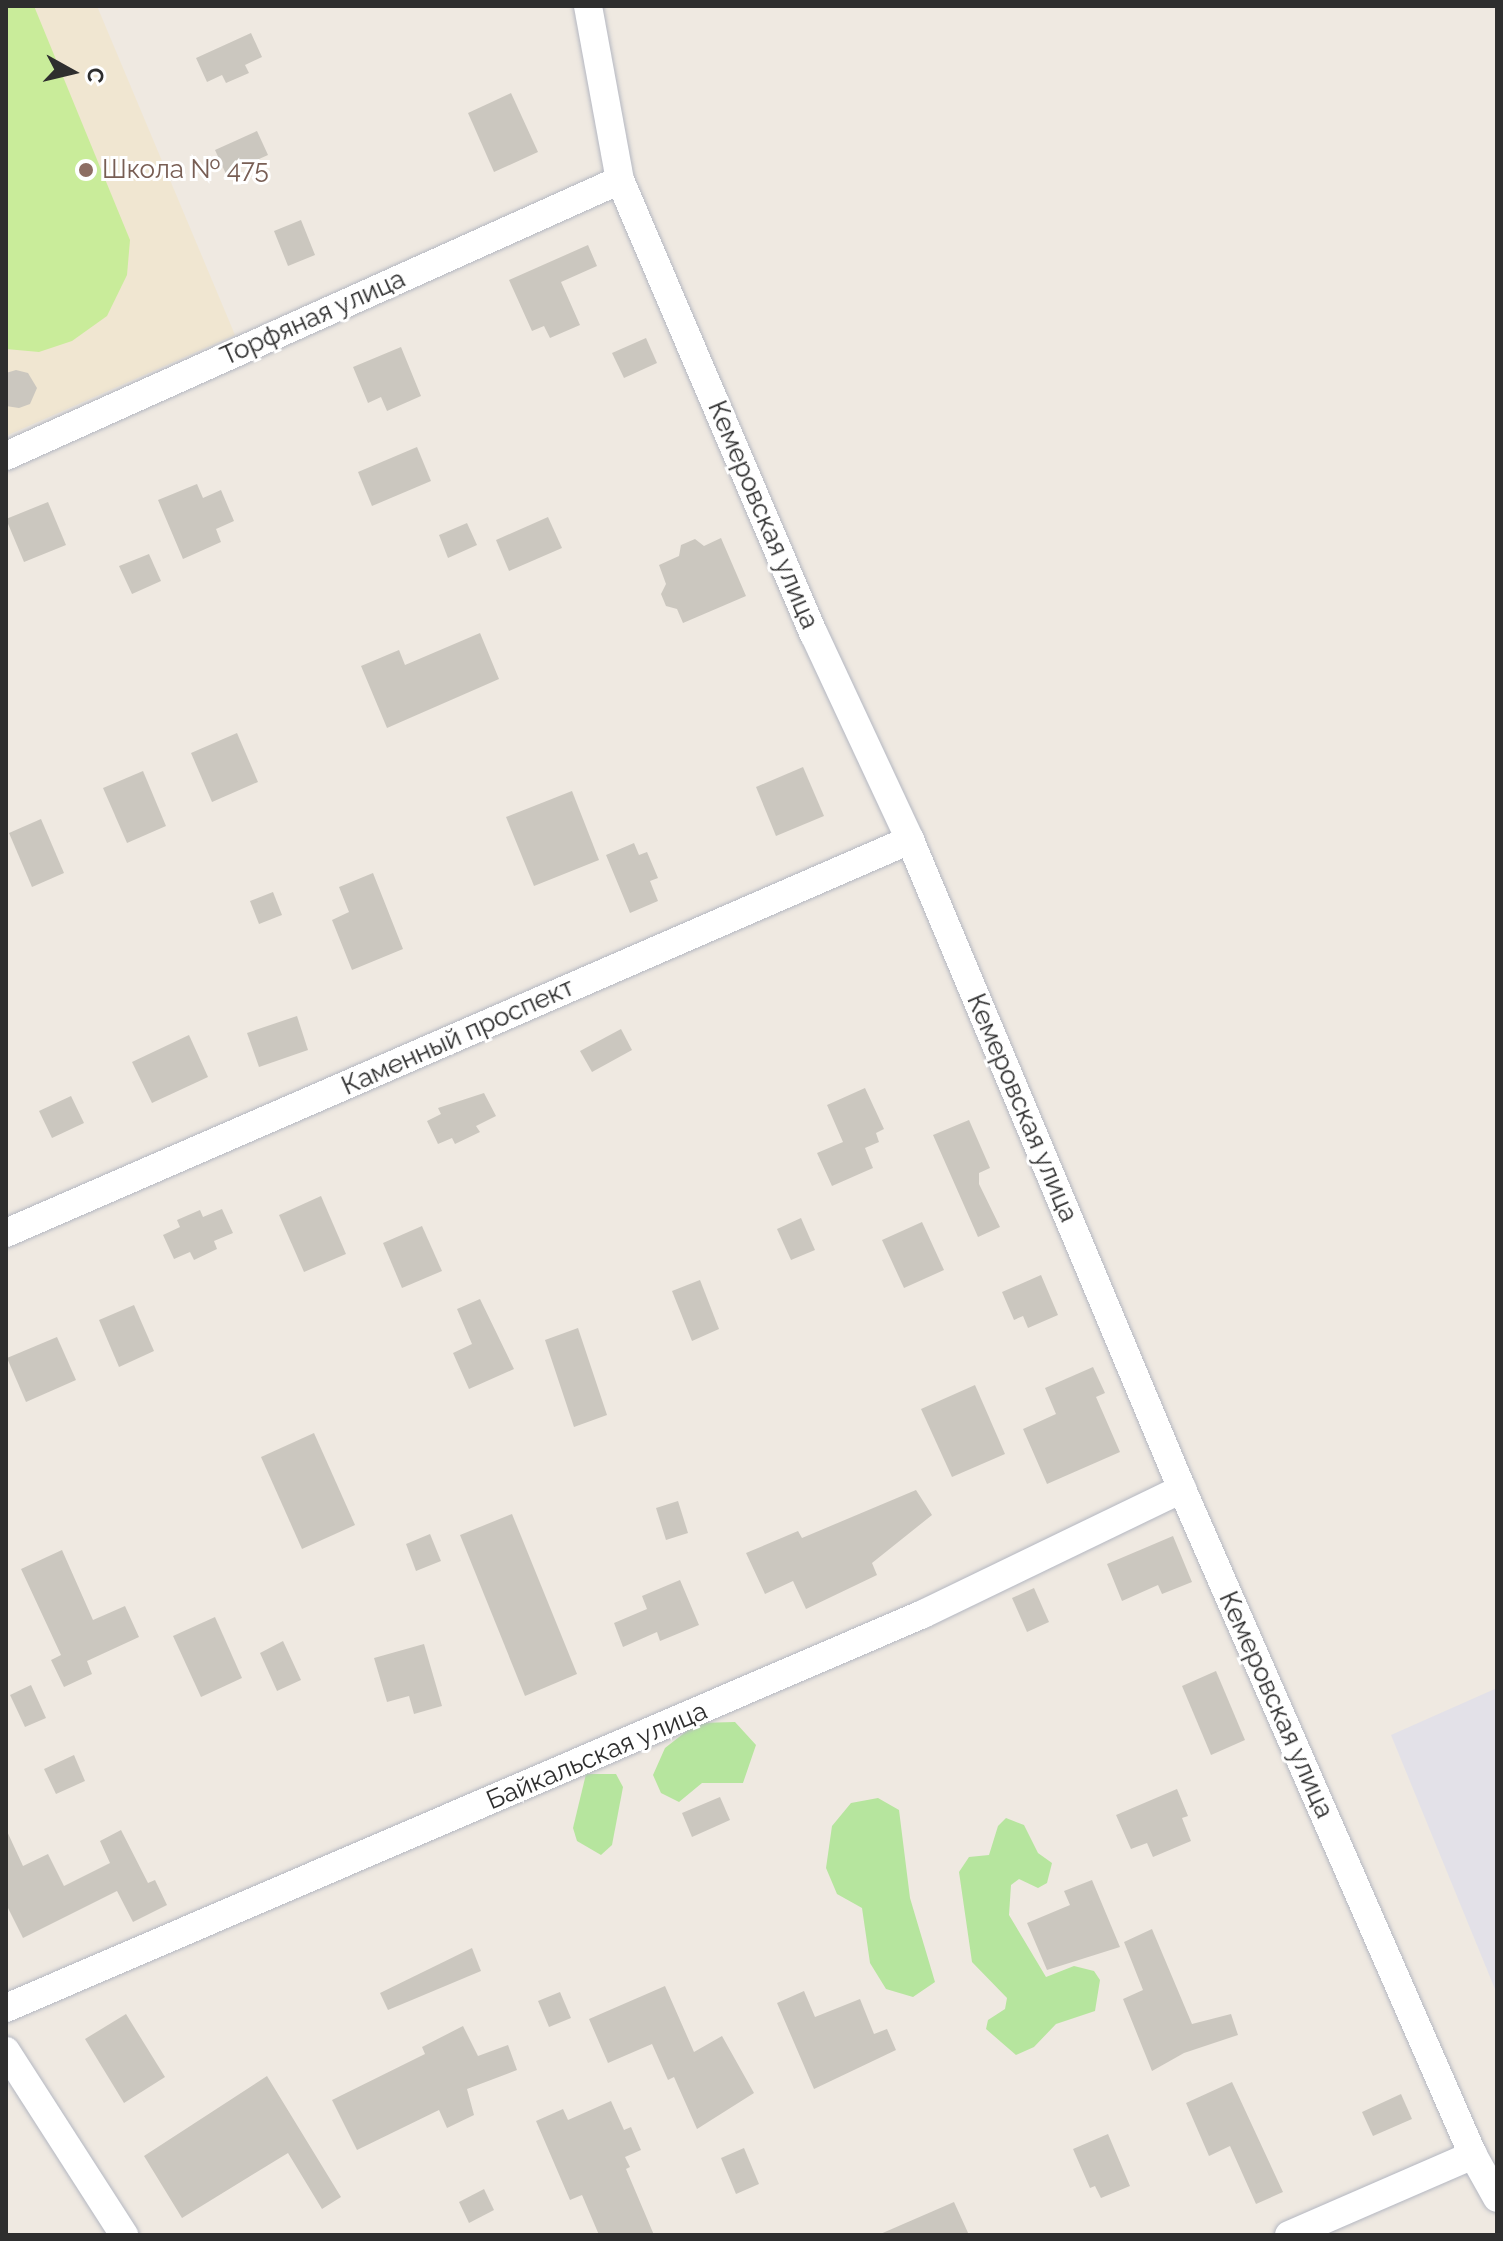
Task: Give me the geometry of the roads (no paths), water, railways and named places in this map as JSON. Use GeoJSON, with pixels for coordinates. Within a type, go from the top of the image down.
{"type":"FeatureCollection","features":[{"type":"Feature","properties":{"kind":"street","name":"Кемеровская улица"},"geometry":{"type":"LineString","coordinates":[[588,6],[620,180],[814,634],[910,840],[1182,1489],[1473,2155],[1497,2198]]}},
{"type":"Feature","properties":{"kind":"street","name":"Торфяная улица"},"geometry":{"type":"LineString","coordinates":[[6,456],[620,180]]}},
{"type":"Feature","properties":{"kind":"street","name":"Каменный проспект"},"geometry":{"type":"LineString","coordinates":[[6,1233],[910,840]]}},
{"type":"Feature","properties":{"kind":"street","name":"Байкальская улица"},"geometry":{"type":"LineString","coordinates":[[6,2008],[923,1614],[1182,1489]]}},
{"type":"Feature","properties":{"kind":"street"},"geometry":{"type":"LineString","coordinates":[[6,2051],[124,2235]]}},
{"type":"Feature","properties":{"kind":"street"},"geometry":{"type":"LineString","coordinates":[[1289,2235],[1473,2155]]}},
{"type":"Feature","properties":{"kind":"place","name":"Школа № 475"},"geometry":{"type":"Point","coordinates":[86,170]}}]}
